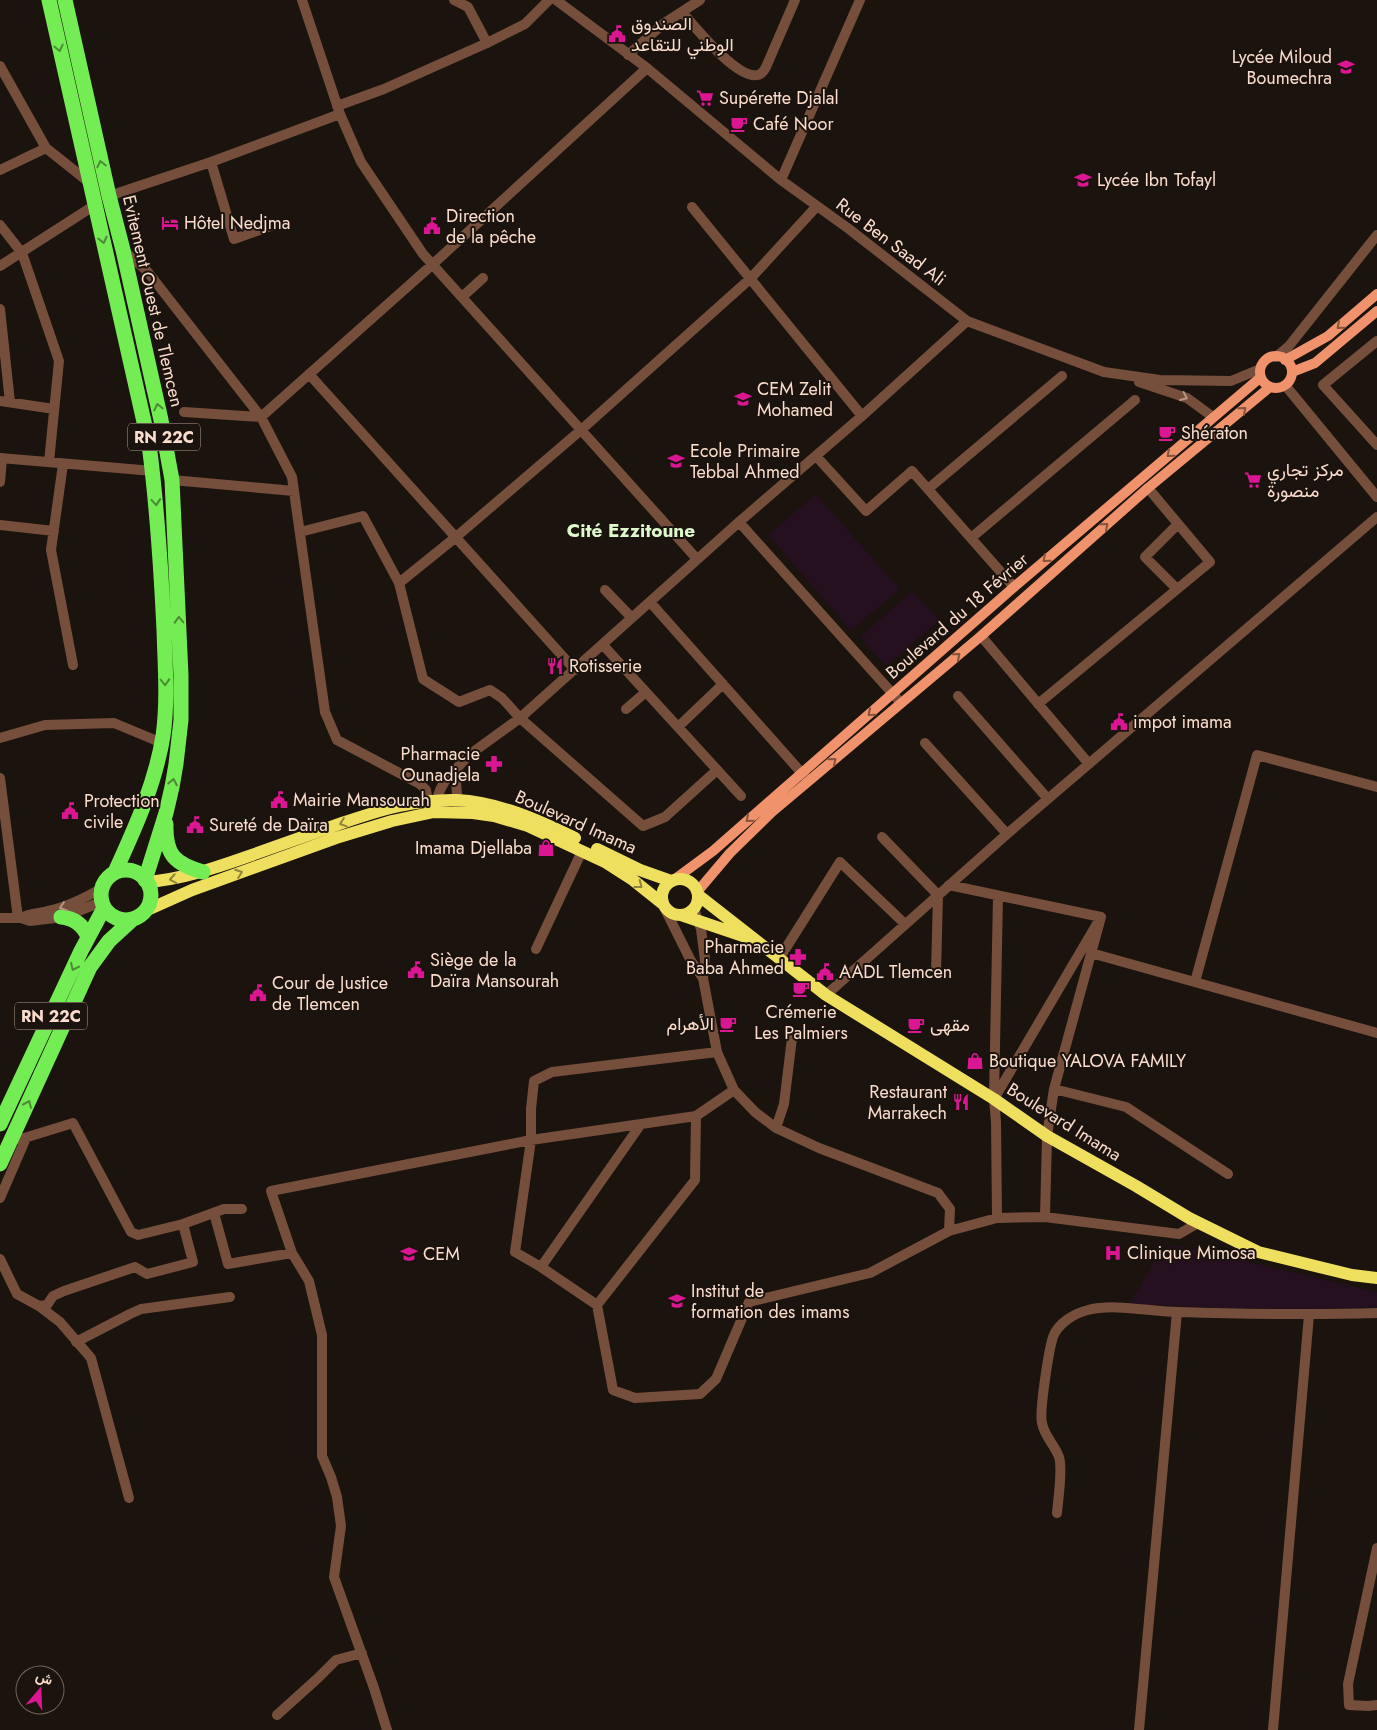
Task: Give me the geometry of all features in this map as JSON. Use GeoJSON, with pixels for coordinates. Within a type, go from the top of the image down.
{"type":"FeatureCollection","features":[{"type":"Feature","properties":{"kind":"highway","name":"Evitement Ouest de Tlemcen"},"geometry":{"type":"LineString","coordinates":[[49,0],[133,366],[149,444],[160,554],[166,711],[162,743],[148,799],[115,872]]}},
{"type":"Feature","properties":{"kind":"highway","name":"Evitement Ouest de Tlemcen"},"geometry":{"type":"LineString","coordinates":[[65,0],[161,420],[172,480],[181,675],[181,720],[176,764],[166,812],[146,881]]}},
{"type":"Feature","properties":{"kind":"highway"},"geometry":{"type":"LineString","coordinates":[[166,812],[166,834],[171,853],[180,864],[203,872]]}},
{"type":"Feature","properties":{"kind":"highway"},"geometry":{"type":"LineString","coordinates":[[128,870],[140,875],[146,881],[150,897],[139,915],[122,920],[112,916],[102,899],[109,876],[115,872],[128,870]]}},
{"type":"Feature","properties":{"kind":"highway","name":"RN 22C"},"geometry":{"type":"LineString","coordinates":[[0,1124],[88,937],[102,899]]}},
{"type":"Feature","properties":{"kind":"highway","name":"RN 22C"},"geometry":{"type":"LineString","coordinates":[[2,1161],[19,1138],[90,968],[109,941],[139,915]]}},
{"type":"Feature","properties":{"kind":"highway"},"geometry":{"type":"LineString","coordinates":[[61,917],[67,917],[78,922],[83,926],[88,937]]}},
{"type":"Feature","properties":{"kind":"main road"},"geometry":{"type":"LineString","coordinates":[[1281,358],[1291,367],[1291,377],[1285,386],[1270,387],[1266,385],[1260,373],[1264,362],[1268,359],[1281,358],[1328,336],[1377,294]]}},
{"type":"Feature","properties":{"kind":"main road"},"geometry":{"type":"LineString","coordinates":[[1292,372],[1315,363],[1377,311]]}},
{"type":"Feature","properties":{"kind":"main road","name":"Boulevard du 18 Février"},"geometry":{"type":"LineString","coordinates":[[673,880],[713,850],[1014,587],[1213,417],[1260,373]]}},
{"type":"Feature","properties":{"kind":"main road","name":"Boulevard du 18 Février"},"geometry":{"type":"LineString","coordinates":[[698,894],[730,853],[772,812],[981,636],[1148,488],[1270,387]]}},
{"type":"Feature","properties":{"kind":"main road","name":"Boulevard Imama"},"geometry":{"type":"LineString","coordinates":[[139,915],[192,890],[336,838],[392,821],[432,805]]}},
{"type":"Feature","properties":{"kind":"main road","name":"Boulevard Imama"},"geometry":{"type":"LineString","coordinates":[[146,881],[172,880],[203,872],[386,808],[432,805],[500,808],[526,816],[626,863],[673,880]]}},
{"type":"Feature","properties":{"kind":"main road","name":"Boulevard Imama"},"geometry":{"type":"LineString","coordinates":[[458,806],[528,826],[582,851],[624,874],[664,906]]}},
{"type":"Feature","properties":{"kind":"main road"},"geometry":{"type":"LineString","coordinates":[[673,880],[689,881],[696,888],[698,894],[696,915],[690,912],[681,916],[670,913],[664,906],[662,894],[666,884],[673,880]]}},
{"type":"Feature","properties":{"kind":"main road","name":"Boulevard Imama"},"geometry":{"type":"LineString","coordinates":[[698,894],[826,995],[994,1099],[1047,1136],[1198,1223],[1258,1252],[1352,1275],[1377,1278]]}},
{"type":"Feature","properties":{"kind":"main road","name":"Boulevard Imama"},"geometry":{"type":"LineString","coordinates":[[696,915],[757,942]]}},
{"type":"Feature","properties":{"kind":"street"},"geometry":{"type":"LineString","coordinates":[[302,0],[339,110],[361,162],[424,254],[697,559]]}},
{"type":"Feature","properties":{"kind":"street"},"geometry":{"type":"LineString","coordinates":[[454,0],[468,7],[487,43]]}},
{"type":"Feature","properties":{"kind":"street"},"geometry":{"type":"LineString","coordinates":[[109,196],[211,162],[339,110],[525,24],[549,0]]}},
{"type":"Feature","properties":{"kind":"street","name":"Rue Ben Saad Ali"},"geometry":{"type":"LineString","coordinates":[[556,0],[647,68],[781,180],[857,235],[967,320],[1104,372],[1160,380],[1231,381],[1260,373]]}},
{"type":"Feature","properties":{"kind":"street"},"geometry":{"type":"LineString","coordinates":[[682,12],[708,42],[726,59],[748,73],[758,75],[766,67],[794,0]]}},
{"type":"Feature","properties":{"kind":"street"},"geometry":{"type":"LineString","coordinates":[[628,55],[663,24],[698,1]]}},
{"type":"Feature","properties":{"kind":"street"},"geometry":{"type":"LineString","coordinates":[[781,180],[858,1]]}},
{"type":"Feature","properties":{"kind":"street"},"geometry":{"type":"LineString","coordinates":[[0,66],[46,148],[90,183]]}},
{"type":"Feature","properties":{"kind":"street"},"geometry":{"type":"LineString","coordinates":[[184,412],[261,417],[433,264],[647,68]]}},
{"type":"Feature","properties":{"kind":"street"},"geometry":{"type":"LineString","coordinates":[[0,170],[46,148]]}},
{"type":"Feature","properties":{"kind":"street"},"geometry":{"type":"LineString","coordinates":[[211,162],[234,239],[276,224]]}},
{"type":"Feature","properties":{"kind":"street"},"geometry":{"type":"LineString","coordinates":[[0,266],[95,205]]}},
{"type":"Feature","properties":{"kind":"street"},"geometry":{"type":"LineString","coordinates":[[399,583],[581,430],[751,278],[817,206]]}},
{"type":"Feature","properties":{"kind":"street"},"geometry":{"type":"LineString","coordinates":[[692,207],[862,416]]}},
{"type":"Feature","properties":{"kind":"street"},"geometry":{"type":"LineString","coordinates":[[0,225],[22,253],[59,360],[49,462]]}},
{"type":"Feature","properties":{"kind":"street"},"geometry":{"type":"LineString","coordinates":[[1281,358],[1377,235]]}},
{"type":"Feature","properties":{"kind":"street"},"geometry":{"type":"LineString","coordinates":[[123,250],[147,271],[261,417],[292,477],[325,712],[337,740],[420,784],[426,790],[432,805]]}},
{"type":"Feature","properties":{"kind":"street"},"geometry":{"type":"LineString","coordinates":[[462,297],[483,278]]}},
{"type":"Feature","properties":{"kind":"street"},"geometry":{"type":"LineString","coordinates":[[0,309],[5,402],[54,409]]}},
{"type":"Feature","properties":{"kind":"street"},"geometry":{"type":"LineString","coordinates":[[432,805],[440,790],[455,770],[469,756],[520,718],[576,670],[697,559],[862,416],[967,320]]}},
{"type":"Feature","properties":{"kind":"street"},"geometry":{"type":"LineString","coordinates":[[1377,341],[1323,385],[1377,445]]}},
{"type":"Feature","properties":{"kind":"street"},"geometry":{"type":"LineString","coordinates":[[1104,372],[1182,396],[1198,404],[1213,417]]}},
{"type":"Feature","properties":{"kind":"street"},"geometry":{"type":"LineString","coordinates":[[309,374],[576,670]]}},
{"type":"Feature","properties":{"kind":"street"},"geometry":{"type":"LineString","coordinates":[[928,490],[1062,376]]}},
{"type":"Feature","properties":{"kind":"street"},"geometry":{"type":"LineString","coordinates":[[1285,386],[1377,497]]}},
{"type":"Feature","properties":{"kind":"street"},"geometry":{"type":"LineString","coordinates":[[971,538],[1135,400]]}},
{"type":"Feature","properties":{"kind":"street"},"geometry":{"type":"LineString","coordinates":[[816,456],[866,511],[912,471],[1014,587]]}},
{"type":"Feature","properties":{"kind":"street"},"geometry":{"type":"LineString","coordinates":[[0,482],[1,458],[153,471]]}},
{"type":"Feature","properties":{"kind":"street"},"geometry":{"type":"LineString","coordinates":[[63,464],[51,550],[73,665]]}},
{"type":"Feature","properties":{"kind":"street"},"geometry":{"type":"LineString","coordinates":[[172,480],[294,491]]}},
{"type":"Feature","properties":{"kind":"street"},"geometry":{"type":"LineString","coordinates":[[1038,704],[1210,562],[1148,488]]}},
{"type":"Feature","properties":{"kind":"street"},"geometry":{"type":"LineString","coordinates":[[300,532],[363,516],[399,583],[424,679],[458,702],[490,690],[502,698],[520,718],[643,826],[665,816],[717,770]]}},
{"type":"Feature","properties":{"kind":"street"},"geometry":{"type":"LineString","coordinates":[[826,995],[1048,799],[1377,517]]}},
{"type":"Feature","properties":{"kind":"street"},"geometry":{"type":"LineString","coordinates":[[739,522],[901,703]]}},
{"type":"Feature","properties":{"kind":"street"},"geometry":{"type":"LineString","coordinates":[[1177,589],[1145,556],[1178,524]]}},
{"type":"Feature","properties":{"kind":"street"},"geometry":{"type":"LineString","coordinates":[[0,525],[54,531]]}},
{"type":"Feature","properties":{"kind":"street"},"geometry":{"type":"LineString","coordinates":[[605,590],[632,618]]}},
{"type":"Feature","properties":{"kind":"street"},"geometry":{"type":"LineString","coordinates":[[650,602],[809,781]]}},
{"type":"Feature","properties":{"kind":"street"},"geometry":{"type":"LineString","coordinates":[[981,636],[1089,764]]}},
{"type":"Feature","properties":{"kind":"street"},"geometry":{"type":"LineString","coordinates":[[602,645],[741,796]]}},
{"type":"Feature","properties":{"kind":"street"},"geometry":{"type":"LineString","coordinates":[[678,727],[724,684]]}},
{"type":"Feature","properties":{"kind":"street"},"geometry":{"type":"LineString","coordinates":[[626,709],[646,692]]}},
{"type":"Feature","properties":{"kind":"street"},"geometry":{"type":"LineString","coordinates":[[958,696],[1048,799]]}},
{"type":"Feature","properties":{"kind":"street"},"geometry":{"type":"LineString","coordinates":[[0,738],[45,725],[114,724],[162,743]]}},
{"type":"Feature","properties":{"kind":"street"},"geometry":{"type":"LineString","coordinates":[[925,743],[1008,834]]}},
{"type":"Feature","properties":{"kind":"street"},"geometry":{"type":"LineString","coordinates":[[1195,982],[1257,755],[1377,787]]}},
{"type":"Feature","properties":{"kind":"street"},"geometry":{"type":"LineString","coordinates":[[455,770],[458,806]]}},
{"type":"Feature","properties":{"kind":"street"},"geometry":{"type":"LineString","coordinates":[[0,778],[20,918]]}},
{"type":"Feature","properties":{"kind":"street"},"geometry":{"type":"LineString","coordinates":[[882,836],[938,895],[936,973]]}},
{"type":"Feature","properties":{"kind":"street"},"geometry":{"type":"LineString","coordinates":[[536,949],[582,851]]}},
{"type":"Feature","properties":{"kind":"street"},"geometry":{"type":"LineString","coordinates":[[779,959],[840,862],[905,924]]}},
{"type":"Feature","properties":{"kind":"street"},"geometry":{"type":"LineString","coordinates":[[949,885],[1101,917]]}},
{"type":"Feature","properties":{"kind":"street"},"geometry":{"type":"LineString","coordinates":[[20,918],[30,913],[46,912],[60,908],[89,895],[102,899]]}},
{"type":"Feature","properties":{"kind":"street"},"geometry":{"type":"LineString","coordinates":[[997,1218],[994,1099],[998,896]]}},
{"type":"Feature","properties":{"kind":"street"},"geometry":{"type":"LineString","coordinates":[[0,918],[20,918],[30,921],[61,917],[86,909],[102,899]]}},
{"type":"Feature","properties":{"kind":"street"},"geometry":{"type":"LineString","coordinates":[[664,906],[691,962],[704,978]]}},
{"type":"Feature","properties":{"kind":"street"},"geometry":{"type":"LineString","coordinates":[[696,915],[701,929],[705,960],[704,978],[717,1052],[734,1090],[755,1112],[776,1128],[819,1148],[938,1193],[950,1209],[949,1230]]}},
{"type":"Feature","properties":{"kind":"street"},"geometry":{"type":"LineString","coordinates":[[1045,1218],[1047,1136],[1054,1090],[1101,917]]}},
{"type":"Feature","properties":{"kind":"street"},"geometry":{"type":"LineString","coordinates":[[994,1099],[1101,917]]}},
{"type":"Feature","properties":{"kind":"street"},"geometry":{"type":"LineString","coordinates":[[1091,953],[1377,1033]]}},
{"type":"Feature","properties":{"kind":"street"},"geometry":{"type":"LineString","coordinates":[[776,1128],[784,1104],[792,1038]]}},
{"type":"Feature","properties":{"kind":"street"},"geometry":{"type":"LineString","coordinates":[[717,1052],[552,1072],[534,1081],[531,1108],[531,1140],[516,1252],[597,1305],[613,1390],[635,1398],[700,1394],[716,1379],[749,1302],[870,1273],[949,1230],[997,1218],[1045,1218],[1179,1234],[1198,1223]]}},
{"type":"Feature","properties":{"kind":"street"},"geometry":{"type":"LineString","coordinates":[[386,1730],[374,1688],[334,1577],[340,1526],[337,1497],[332,1476],[322,1456],[322,1335],[320,1318],[309,1281],[292,1253],[271,1191],[531,1140],[696,1116],[734,1090]]}},
{"type":"Feature","properties":{"kind":"street"},"geometry":{"type":"LineString","coordinates":[[1054,1090],[1126,1107],[1228,1174]]}},
{"type":"Feature","properties":{"kind":"street"},"geometry":{"type":"LineString","coordinates":[[597,1305],[694,1180],[696,1116]]}},
{"type":"Feature","properties":{"kind":"street"},"geometry":{"type":"LineString","coordinates":[[0,1198],[19,1138],[73,1123],[130,1232],[138,1235],[183,1224],[224,1209],[242,1209]]}},
{"type":"Feature","properties":{"kind":"street"},"geometry":{"type":"LineString","coordinates":[[541,1267],[641,1124]]}},
{"type":"Feature","properties":{"kind":"street"},"geometry":{"type":"LineString","coordinates":[[0,1174],[2,1161]]}},
{"type":"Feature","properties":{"kind":"street"},"geometry":{"type":"LineString","coordinates":[[214,1213],[228,1264],[292,1253]]}},
{"type":"Feature","properties":{"kind":"street"},"geometry":{"type":"LineString","coordinates":[[39,1306],[47,1305],[53,1296],[64,1291],[135,1267],[147,1274],[193,1262],[183,1224]]}},
{"type":"Feature","properties":{"kind":"street"},"geometry":{"type":"LineString","coordinates":[[0,1259],[17,1294],[39,1306],[60,1322],[91,1358],[129,1498]]}},
{"type":"Feature","properties":{"kind":"street"},"geometry":{"type":"LineString","coordinates":[[76,1342],[141,1309],[230,1297]]}},
{"type":"Feature","properties":{"kind":"street"},"geometry":{"type":"LineString","coordinates":[[1057,1513],[1059,1457],[1045,1432],[1041,1418],[1053,1335],[1063,1323],[1089,1310],[1118,1308],[1177,1312],[1309,1315],[1377,1313]]}},
{"type":"Feature","properties":{"kind":"street"},"geometry":{"type":"LineString","coordinates":[[1139,1730],[1177,1312]]}},
{"type":"Feature","properties":{"kind":"street"},"geometry":{"type":"LineString","coordinates":[[1273,1730],[1309,1315]]}},
{"type":"Feature","properties":{"kind":"street"},"geometry":{"type":"LineString","coordinates":[[1377,1548],[1348,1684],[1349,1705],[1377,1705]]}},
{"type":"Feature","properties":{"kind":"street"},"geometry":{"type":"LineString","coordinates":[[277,1715],[336,1660],[362,1653]]}},
{"type":"Feature","properties":{"kind":"shaded area"},"geometry":{"type":"Polygon","coordinates":[[[816,494],[900,589],[851,631],[768,535],[816,494]]]}},
{"type":"Feature","properties":{"kind":"shaded area"},"geometry":{"type":"Polygon","coordinates":[[[912,591],[940,620],[886,666],[860,637],[912,591]]]}},
{"type":"Feature","properties":{"kind":"shaded area"},"geometry":{"type":"Polygon","coordinates":[[[1176,1245],[1377,1292],[1377,1307],[1314,1309],[1214,1308],[1130,1304],[1160,1251],[1176,1245]]]}},
{"type":"Feature","properties":{"kind":"place","name":"الصندوق الوطني للتقاعد"},"geometry":{"type":"Point","coordinates":[617,34]}},
{"type":"Feature","properties":{"kind":"place","name":"Lycée Miloud Boumechra"},"geometry":{"type":"Point","coordinates":[1346,67]}},
{"type":"Feature","properties":{"kind":"place","name":"Supérette Djalal"},"geometry":{"type":"Point","coordinates":[705,98]}},
{"type":"Feature","properties":{"kind":"place","name":"Café Noor"},"geometry":{"type":"Point","coordinates":[739,124]}},
{"type":"Feature","properties":{"kind":"place","name":"Lycée Ibn Tofayl"},"geometry":{"type":"Point","coordinates":[1083,180]}},
{"type":"Feature","properties":{"kind":"place","name":"Hôtel Nedjma"},"geometry":{"type":"Point","coordinates":[170,223]}},
{"type":"Feature","properties":{"kind":"place","name":"Direction de la pêche"},"geometry":{"type":"Point","coordinates":[432,226]}},
{"type":"Feature","properties":{"kind":"place","name":"CEM Zelit Mohamed"},"geometry":{"type":"Point","coordinates":[743,399]}},
{"type":"Feature","properties":{"kind":"place","name":"Shératon"},"geometry":{"type":"Point","coordinates":[1167,433]}},
{"type":"Feature","properties":{"kind":"place","name":"Ecole Primaire Tebbal Ahmed"},"geometry":{"type":"Point","coordinates":[676,461]}},
{"type":"Feature","properties":{"kind":"place","name":"مركز تجاري منصورة"},"geometry":{"type":"Point","coordinates":[1253,480]}},
{"type":"Feature","properties":{"kind":"place","name":"Rotisserie"},"geometry":{"type":"Point","coordinates":[555,666]}},
{"type":"Feature","properties":{"kind":"place","name":"impot imama"},"geometry":{"type":"Point","coordinates":[1119,722]}},
{"type":"Feature","properties":{"kind":"place","name":"Pharmacie Ounadjela"},"geometry":{"type":"Point","coordinates":[494,764]}},
{"type":"Feature","properties":{"kind":"place","name":"Mairie Mansourah"},"geometry":{"type":"Point","coordinates":[279,800]}},
{"type":"Feature","properties":{"kind":"place","name":"Protection civile"},"geometry":{"type":"Point","coordinates":[70,811]}},
{"type":"Feature","properties":{"kind":"place","name":"Sureté de Daïra"},"geometry":{"type":"Point","coordinates":[195,825]}},
{"type":"Feature","properties":{"kind":"place","name":"Imama Djellaba"},"geometry":{"type":"Point","coordinates":[546,848]}},
{"type":"Feature","properties":{"kind":"place","name":"Pharmacie Baba Ahmed"},"geometry":{"type":"Point","coordinates":[798,957]}},
{"type":"Feature","properties":{"kind":"place","name":"Siège de la Daïra Mansourah"},"geometry":{"type":"Point","coordinates":[416,970]}},
{"type":"Feature","properties":{"kind":"place","name":"AADL Tlemcen"},"geometry":{"type":"Point","coordinates":[825,972]}},
{"type":"Feature","properties":{"kind":"place","name":"Crémerie Les Palmiers"},"geometry":{"type":"Point","coordinates":[801,989]}},
{"type":"Feature","properties":{"kind":"place","name":"Cour de Justice de Tlemcen"},"geometry":{"type":"Point","coordinates":[258,993]}},
{"type":"Feature","properties":{"kind":"place","name":"الأهرام"},"geometry":{"type":"Point","coordinates":[728,1024]}},
{"type":"Feature","properties":{"kind":"place","name":"مقهى"},"geometry":{"type":"Point","coordinates":[916,1025]}},
{"type":"Feature","properties":{"kind":"place","name":"Boutique YALOVA FAMILY"},"geometry":{"type":"Point","coordinates":[975,1061]}},
{"type":"Feature","properties":{"kind":"place","name":"Restaurant Marrakech"},"geometry":{"type":"Point","coordinates":[961,1102]}},
{"type":"Feature","properties":{"kind":"place","name":"Clinique Mimosa"},"geometry":{"type":"Point","coordinates":[1113,1253]}},
{"type":"Feature","properties":{"kind":"place","name":"CEM"},"geometry":{"type":"Point","coordinates":[409,1254]}},
{"type":"Feature","properties":{"kind":"place","name":"Institut de formation des imams"},"geometry":{"type":"Point","coordinates":[677,1301]}},
{"type":"Feature","properties":{"kind":"district","name":"Cité Ezzitoune"},"geometry":{"type":"Point","coordinates":[631,530]}}]}
